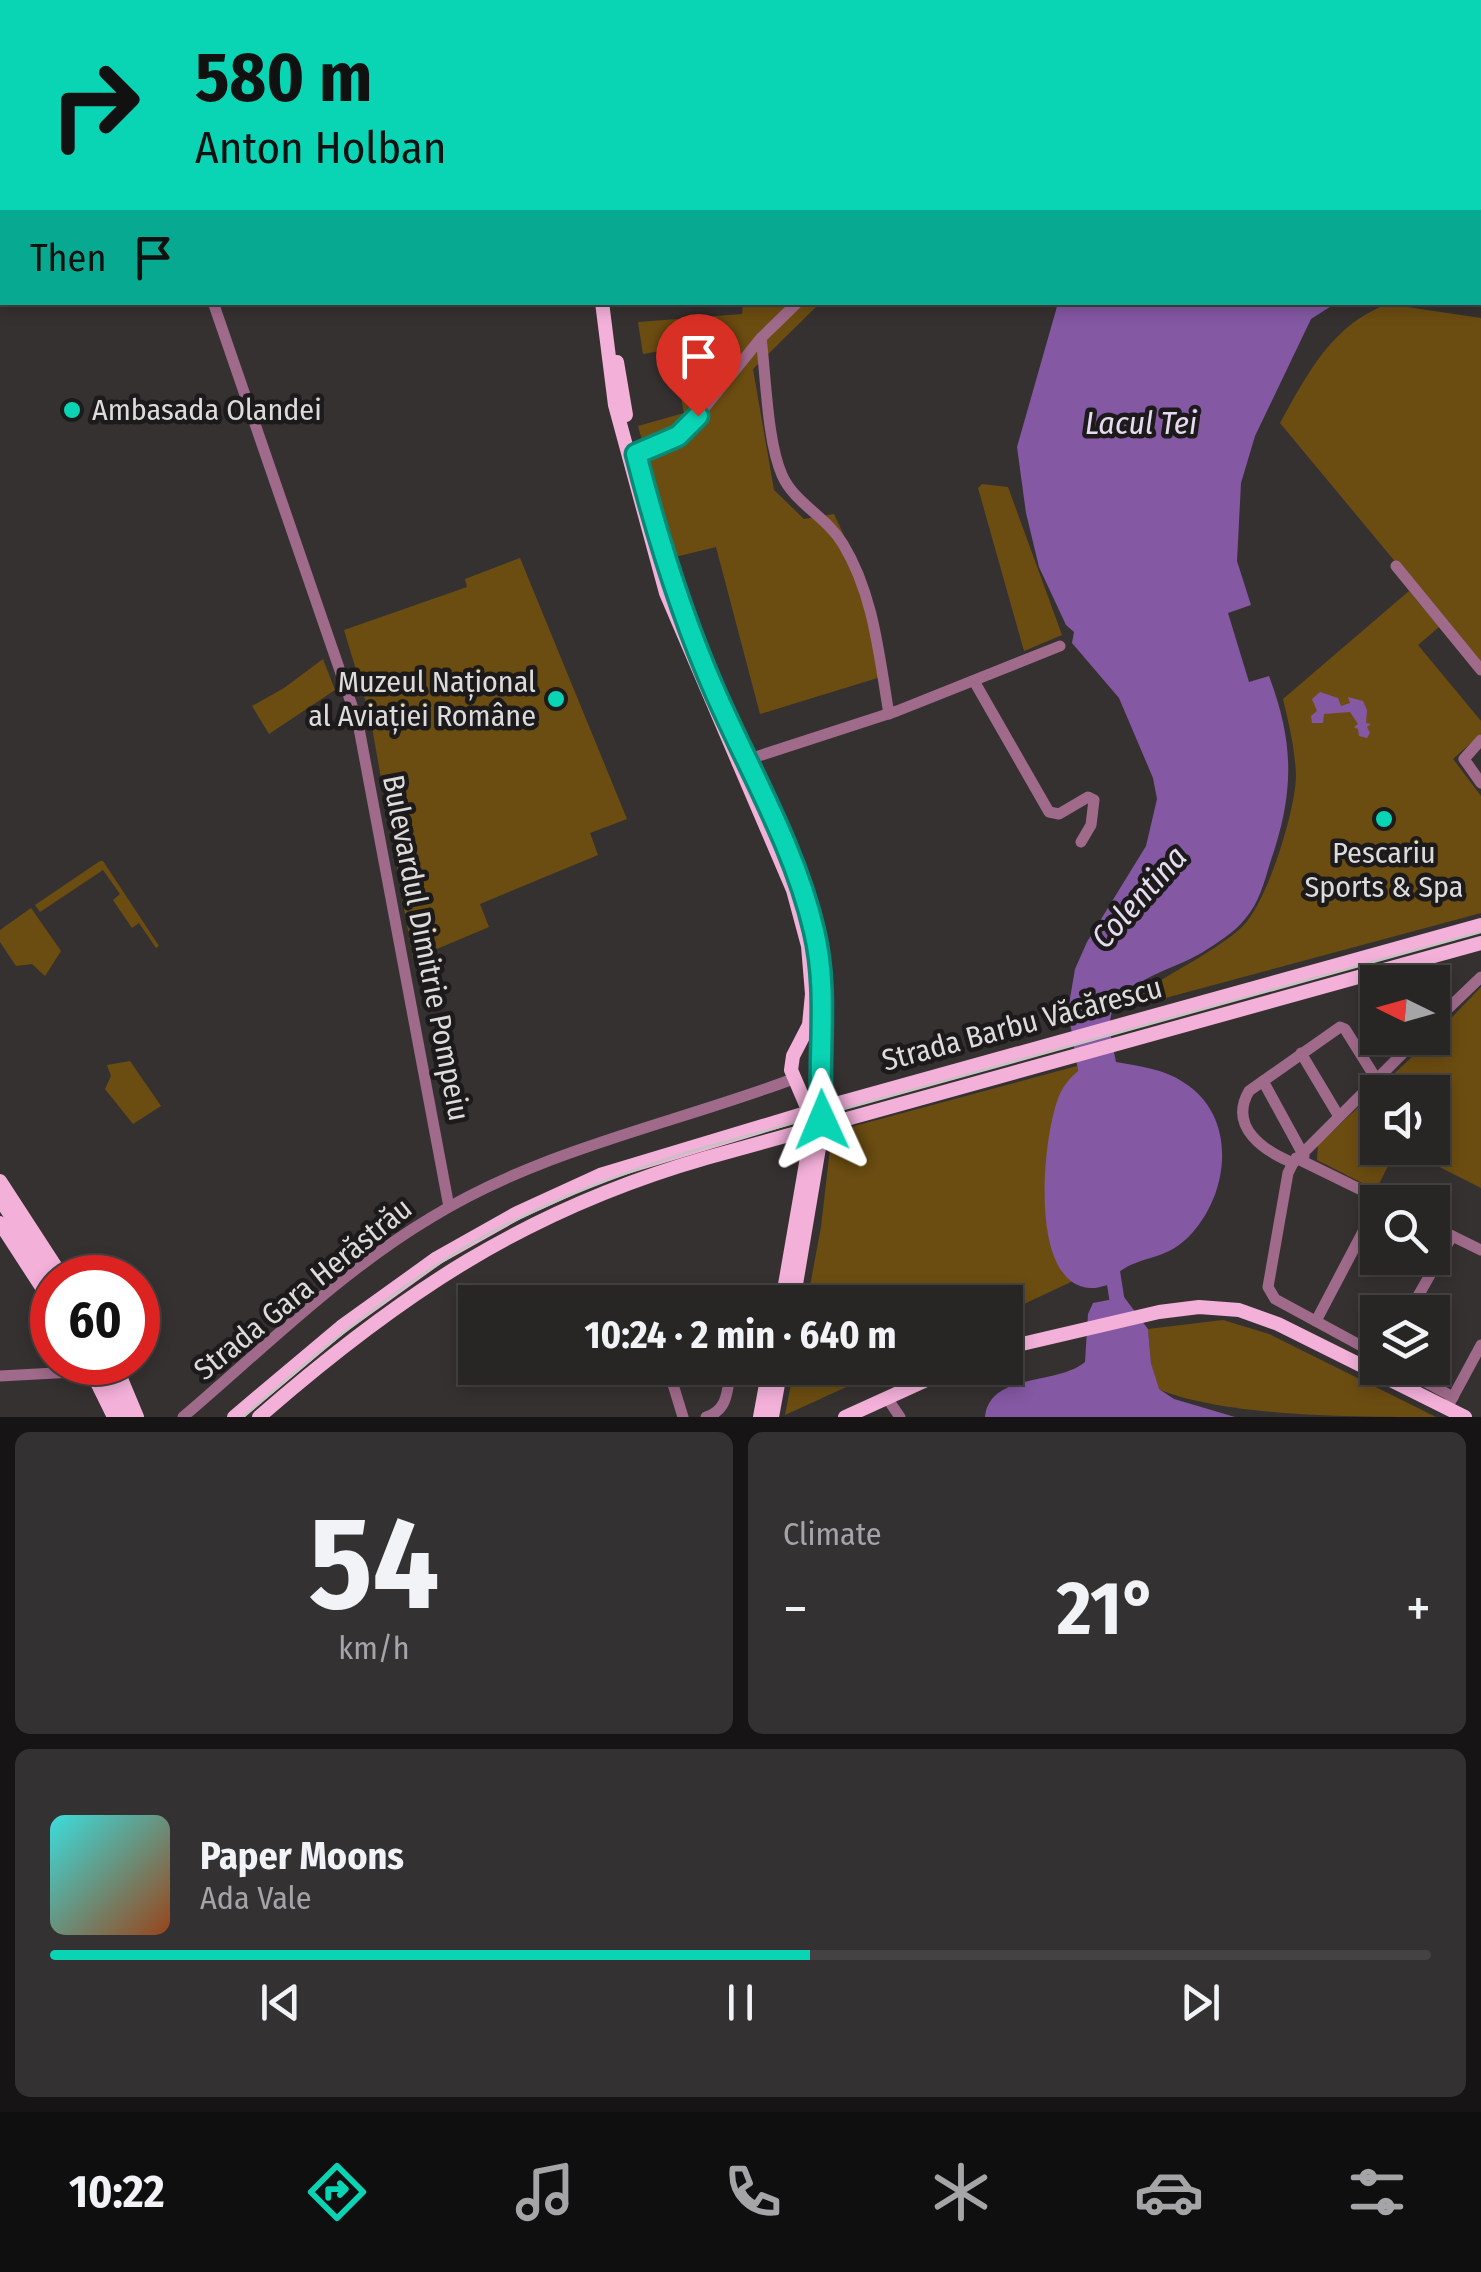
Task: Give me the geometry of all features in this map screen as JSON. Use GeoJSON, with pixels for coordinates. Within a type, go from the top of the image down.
{"type":"FeatureCollection","features":[{"type":"Feature","properties":{"kind":"main road"},"geometry":{"type":"LineString","coordinates":[[602,305],[614,405],[656,560],[684,642],[802,888],[813,926],[822,994],[820,1070],[794,1285]]}},
{"type":"Feature","properties":{"kind":"main road"},"geometry":{"type":"LineString","coordinates":[[611,305],[620,384],[676,598],[805,928],[811,975],[810,1016],[792,1065],[794,1079],[815,1110]]}},
{"type":"Feature","properties":{"kind":"main road","name":"Strada Barbu Văcărescu"},"geometry":{"type":"LineString","coordinates":[[260,1417],[376,1320],[494,1243],[576,1203],[636,1180],[1481,925]]}},
{"type":"Feature","properties":{"kind":"main road","name":"Strada Barbu Văcărescu"},"geometry":{"type":"LineString","coordinates":[[1126,1033],[1480,944]]}},
{"type":"Feature","properties":{"kind":"main road"},"geometry":{"type":"LineString","coordinates":[[800,1044],[814,1046],[820,1070]]}},
{"type":"Feature","properties":{"kind":"main road","name":"Strada Barbu Văcărescu"},"geometry":{"type":"LineString","coordinates":[[234,1417],[371,1304],[437,1258],[566,1189],[632,1163],[815,1110],[1041,1057]]}},
{"type":"Feature","properties":{"kind":"main road"},"geometry":{"type":"LineString","coordinates":[[785,1285],[816,1128]]}},
{"type":"Feature","properties":{"kind":"main road"},"geometry":{"type":"LineString","coordinates":[[0,1181],[48,1255]]}},
{"type":"Feature","properties":{"kind":"main road"},"geometry":{"type":"LineString","coordinates":[[0,1199],[36,1255]]}},
{"type":"Feature","properties":{"kind":"main road"},"geometry":{"type":"LineString","coordinates":[[0,1223],[30,1269]]}},
{"type":"Feature","properties":{"kind":"main road"},"geometry":{"type":"LineString","coordinates":[[1023,1343],[1137,1316],[1199,1308],[1248,1313],[1446,1401],[1465,1417]]}},
{"type":"Feature","properties":{"kind":"main road"},"geometry":{"type":"LineString","coordinates":[[101,1385],[114,1417]]}},
{"type":"Feature","properties":{"kind":"main road"},"geometry":{"type":"LineString","coordinates":[[106,1385],[127,1417]]}},
{"type":"Feature","properties":{"kind":"main road"},"geometry":{"type":"LineString","coordinates":[[124,1385],[137,1417]]}},
{"type":"Feature","properties":{"kind":"main road"},"geometry":{"type":"LineString","coordinates":[[769,1385],[770,1415]]}},
{"type":"Feature","properties":{"kind":"main road"},"geometry":{"type":"LineString","coordinates":[[770,1415],[776,1385]]}},
{"type":"Feature","properties":{"kind":"main road"},"geometry":{"type":"LineString","coordinates":[[845,1417],[916,1385]]}},
{"type":"Feature","properties":{"kind":"street","name":"Bulevardul Dimitrie Pompeiu"},"geometry":{"type":"LineString","coordinates":[[214,305],[358,722],[448,1207]]}},
{"type":"Feature","properties":{"kind":"street"},"geometry":{"type":"LineString","coordinates":[[636,454],[688,428],[761,338],[795,305]]}},
{"type":"Feature","properties":{"kind":"street"},"geometry":{"type":"LineString","coordinates":[[761,338],[775,451],[782,476],[842,541],[859,574],[872,614],[889,714]]}},
{"type":"Feature","properties":{"kind":"street"},"geometry":{"type":"LineString","coordinates":[[1396,566],[1481,670]]}},
{"type":"Feature","properties":{"kind":"street"},"geometry":{"type":"LineString","coordinates":[[741,761],[889,714],[1060,646]]}},
{"type":"Feature","properties":{"kind":"street"},"geometry":{"type":"LineString","coordinates":[[974,681],[1049,812],[1060,814],[1088,796],[1094,800],[1091,826],[1081,842]]}},
{"type":"Feature","properties":{"kind":"street"},"geometry":{"type":"LineString","coordinates":[[1481,740],[1464,755],[1465,763],[1481,784]]}},
{"type":"Feature","properties":{"kind":"street"},"geometry":{"type":"LineString","coordinates":[[1450,1007],[1481,977]]}},
{"type":"Feature","properties":{"kind":"street"},"geometry":{"type":"LineString","coordinates":[[1360,1191],[1300,1159],[1259,1146],[1244,1112],[1246,1096],[1263,1080],[1337,1027],[1343,1027],[1374,1075]]}},
{"type":"Feature","properties":{"kind":"street"},"geometry":{"type":"LineString","coordinates":[[1301,1053],[1338,1116]]}},
{"type":"Feature","properties":{"kind":"street"},"geometry":{"type":"LineString","coordinates":[[1377,1075],[1399,1055]]}},
{"type":"Feature","properties":{"kind":"street","name":"Strada Gara Herăstrău"},"geometry":{"type":"LineString","coordinates":[[183,1417],[357,1271],[448,1207],[576,1150],[794,1079]]}},
{"type":"Feature","properties":{"kind":"street"},"geometry":{"type":"LineString","coordinates":[[1263,1080],[1300,1159]]}},
{"type":"Feature","properties":{"kind":"street"},"geometry":{"type":"LineString","coordinates":[[1360,1093],[1288,1173],[1268,1287],[1272,1296],[1360,1345]]}},
{"type":"Feature","properties":{"kind":"street"},"geometry":{"type":"LineString","coordinates":[[1419,1295],[1452,1236],[1481,1250]]}},
{"type":"Feature","properties":{"kind":"street"},"geometry":{"type":"LineString","coordinates":[[1316,1321],[1360,1239]]}},
{"type":"Feature","properties":{"kind":"street"},"geometry":{"type":"LineString","coordinates":[[1424,1385],[1446,1401],[1481,1345]]}},
{"type":"Feature","properties":{"kind":"street"},"geometry":{"type":"LineString","coordinates":[[0,1376],[30,1372]]}},
{"type":"Feature","properties":{"kind":"street"},"geometry":{"type":"LineString","coordinates":[[673,1385],[682,1417]]}},
{"type":"Feature","properties":{"kind":"street"},"geometry":{"type":"LineString","coordinates":[[706,1417],[718,1414],[724,1406],[728,1385]]}},
{"type":"Feature","properties":{"kind":"street"},"geometry":{"type":"LineString","coordinates":[[887,1398],[900,1417]]}},
{"type":"Feature","properties":{"kind":"shaded area"},"geometry":{"type":"Polygon","coordinates":[[[743,305],[818,305],[753,369],[774,490],[804,519],[834,514],[859,568],[884,676],[760,714],[716,547],[675,557],[638,426],[684,413],[671,349],[643,354],[638,322],[742,314],[743,305]]]}},
{"type":"Feature","properties":{"kind":"shaded area"},"geometry":{"type":"Polygon","coordinates":[[[1394,305],[1481,318],[1481,665],[1280,423],[1323,353],[1367,313],[1394,305]]]}},
{"type":"Feature","properties":{"kind":"shaded area"},"geometry":{"type":"Polygon","coordinates":[[[982,484],[1008,487],[1062,635],[1024,651],[978,488],[982,484]]]}},
{"type":"Feature","properties":{"kind":"shaded area"},"geometry":{"type":"Polygon","coordinates":[[[520,558],[627,819],[590,833],[598,855],[480,904],[489,927],[413,959],[370,716],[344,630],[467,587],[465,579],[520,558]]]}},
{"type":"Feature","properties":{"kind":"shaded area","name":"Pescariu Sports & Spa"},"geometry":{"type":"Polygon","coordinates":[[[1409,591],[1439,627],[1418,645],[1481,721],[1481,734],[1453,759],[1481,796],[1481,913],[1143,1004],[1138,994],[1232,935],[1261,898],[1278,855],[1295,791],[1294,756],[1283,699],[1409,591]]]}},
{"type":"Feature","properties":{"kind":"shaded area"},"geometry":{"type":"Polygon","coordinates":[[[323,659],[335,690],[269,734],[252,706],[323,659]]]}},
{"type":"Feature","properties":{"kind":"shaded area"},"geometry":{"type":"Polygon","coordinates":[[[100,861],[159,946],[156,948],[139,923],[132,928],[113,900],[120,894],[103,870],[40,912],[35,905],[100,861]]]}},
{"type":"Feature","properties":{"kind":"shaded area"},"geometry":{"type":"Polygon","coordinates":[[[31,908],[61,951],[45,976],[32,964],[16,966],[0,942],[0,930],[31,908]]]}},
{"type":"Feature","properties":{"kind":"shaded area"},"geometry":{"type":"Polygon","coordinates":[[[1481,987],[1481,1188],[1436,1165],[1450,1165],[1450,1075],[1393,1075],[1414,1055],[1450,1055],[1450,1019],[1481,987]]]}},
{"type":"Feature","properties":{"kind":"shaded area"},"geometry":{"type":"Polygon","coordinates":[[[130,1061],[161,1106],[133,1124],[105,1089],[111,1076],[107,1065],[130,1061]]]}},
{"type":"Feature","properties":{"kind":"shaded area"},"geometry":{"type":"Polygon","coordinates":[[[1077,1066],[1078,1072],[1064,1090],[1055,1112],[1051,1138],[1062,1272],[1073,1281],[1023,1305],[1023,1285],[810,1285],[831,1140],[836,1131],[1077,1066]]]}},
{"type":"Feature","properties":{"kind":"shaded area"},"geometry":{"type":"Polygon","coordinates":[[[1360,1106],[1360,1165],[1388,1165],[1378,1185],[1366,1185],[1317,1160],[1318,1145],[1360,1106]]]}},
{"type":"Feature","properties":{"kind":"shaded area"},"geometry":{"type":"Polygon","coordinates":[[[1223,1320],[1269,1334],[1360,1379],[1360,1385],[1372,1385],[1436,1417],[1330,1416],[1254,1410],[1186,1398],[1158,1389],[1148,1329],[1223,1320]]]}},
{"type":"Feature","properties":{"kind":"shaded area"},"geometry":{"type":"Polygon","coordinates":[[[791,1385],[851,1385],[785,1415],[791,1385]]]}},
{"type":"Feature","properties":{"kind":"water","name":"Lacul Tei"},"geometry":{"type":"Polygon","coordinates":[[[1057,305],[1333,305],[1311,319],[1255,436],[1241,483],[1237,561],[1251,605],[1228,613],[1249,682],[1269,676],[1287,747],[1284,814],[1266,878],[1254,906],[1236,928],[1203,952],[1130,989],[1113,1009],[1110,1022],[1116,1062],[1168,1074],[1200,1096],[1213,1113],[1220,1133],[1220,1175],[1205,1215],[1183,1242],[1119,1272],[1121,1281],[1094,1288],[1070,1280],[1056,1262],[1045,1205],[1048,1141],[1059,1096],[1078,1071],[1068,1010],[1075,969],[1087,942],[1146,846],[1157,799],[1153,778],[1119,698],[1072,643],[1074,632],[1066,625],[1039,567],[1026,513],[1017,447],[1057,305]]]}},
{"type":"Feature","properties":{"kind":"water"},"geometry":{"type":"Polygon","coordinates":[[[1320,692],[1338,698],[1341,706],[1350,703],[1348,697],[1363,701],[1366,723],[1371,724],[1367,727],[1367,738],[1359,736],[1354,727],[1358,724],[1350,712],[1324,714],[1323,723],[1312,723],[1311,716],[1317,711],[1312,699],[1320,692]]]}},
{"type":"Feature","properties":{"kind":"water"},"geometry":{"type":"Polygon","coordinates":[[[1124,1297],[1148,1329],[1151,1363],[1159,1389],[1174,1399],[1235,1417],[985,1417],[990,1403],[1011,1386],[1058,1374],[1085,1362],[1088,1314],[1093,1303],[1124,1297]]]}},
{"type":"Feature","properties":{"kind":"waterway","name":"Colentina"},"geometry":{"type":"LineString","coordinates":[[1111,1262],[1120,1319]]}},
{"type":"Feature","properties":{"kind":"tram line"},"geometry":{"type":"LineString","coordinates":[[243,1417],[340,1335],[417,1278],[502,1227],[594,1185],[689,1152],[1481,932]]}},
{"type":"Feature","properties":{"kind":"place","name":"Ambasada Olandei"},"geometry":{"type":"Point","coordinates":[72,410]}},
{"type":"Feature","properties":{"kind":"place","name":"Muzeul Național al Aviației Române"},"geometry":{"type":"Point","coordinates":[556,699]}},
{"type":"Feature","properties":{"kind":"place","name":"Pescariu Sports & Spa"},"geometry":{"type":"Point","coordinates":[1384,819]}},
{"type":"Feature","properties":{"kind":"route"},"geometry":{"type":"LineString","coordinates":[[698,416],[678,436],[636,454],[676,598],[810,912],[821,974],[822,1120]]}}]}
